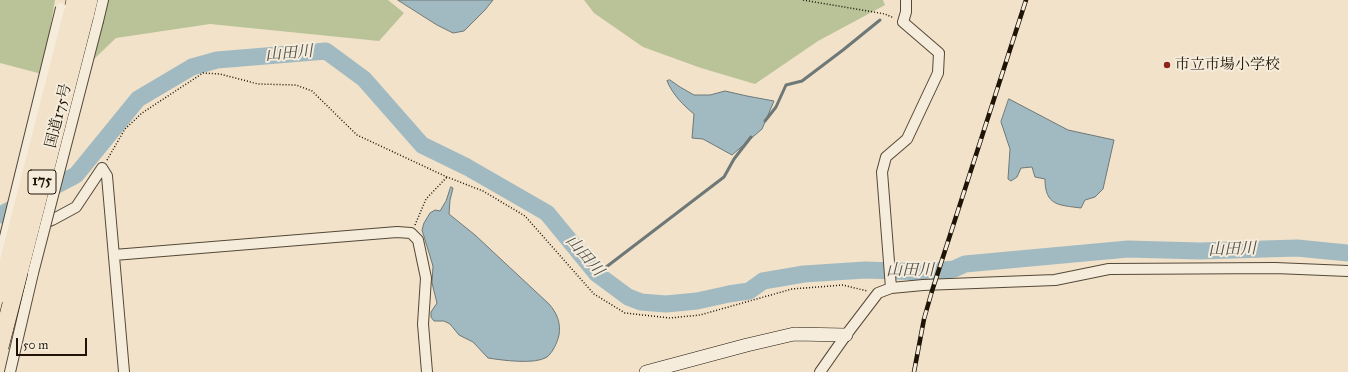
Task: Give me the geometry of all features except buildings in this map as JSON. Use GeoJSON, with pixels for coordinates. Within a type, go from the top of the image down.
{"type":"FeatureCollection","features":[{"type":"Feature","properties":{"kind":"highway","name":"国道175号"},"geometry":{"type":"LineString","coordinates":[[0,294],[74,8],[88,0]]}},
{"type":"Feature","properties":{"kind":"highway","name":"国道175号"},"geometry":{"type":"LineString","coordinates":[[0,347],[74,8]]}},
{"type":"Feature","properties":{"kind":"street"},"geometry":{"type":"LineString","coordinates":[[74,8],[103,0]]}},
{"type":"Feature","properties":{"kind":"street"},"geometry":{"type":"LineString","coordinates":[[891,288],[882,172],[886,157],[907,139],[938,73],[939,61],[938,53],[903,22],[906,12],[906,0]]}},
{"type":"Feature","properties":{"kind":"street"},"geometry":{"type":"LineString","coordinates":[[0,257],[74,8]]}},
{"type":"Feature","properties":{"kind":"street"},"geometry":{"type":"LineString","coordinates":[[10,372],[33,273],[74,8]]}},
{"type":"Feature","properties":{"kind":"street"},"geometry":{"type":"LineString","coordinates":[[0,238],[52,220],[76,207],[102,168],[107,176],[124,372]]}},
{"type":"Feature","properties":{"kind":"street"},"geometry":{"type":"LineString","coordinates":[[114,255],[397,232],[411,233],[418,240],[426,278],[423,324],[427,372]]}},
{"type":"Feature","properties":{"kind":"street"},"geometry":{"type":"LineString","coordinates":[[820,372],[878,293],[891,288],[923,285],[1055,280],[1109,268],[1268,268],[1348,271]]}},
{"type":"Feature","properties":{"kind":"street"},"geometry":{"type":"LineString","coordinates":[[646,372],[794,334],[846,335]]}},
{"type":"Feature","properties":{"kind":"path"},"geometry":{"type":"LineString","coordinates":[[803,0],[885,14],[903,22]]}},
{"type":"Feature","properties":{"kind":"path"},"geometry":{"type":"LineString","coordinates":[[102,168],[125,129],[142,113],[203,73],[220,74],[258,84],[296,84],[312,91],[357,136],[483,192],[526,216],[594,294],[625,313],[670,318],[700,315],[792,289],[843,285],[878,293]]}},
{"type":"Feature","properties":{"kind":"path"},"geometry":{"type":"LineString","coordinates":[[411,233],[426,199],[447,177]]}},
{"type":"Feature","properties":{"kind":"green space"},"geometry":{"type":"Polygon","coordinates":[[[0,0],[55,0],[42,74],[0,63],[0,0]]]}},
{"type":"Feature","properties":{"kind":"green space"},"geometry":{"type":"Polygon","coordinates":[[[108,0],[388,0],[404,13],[379,41],[210,24],[116,38],[93,60],[108,0]]]}},
{"type":"Feature","properties":{"kind":"green space"},"geometry":{"type":"Polygon","coordinates":[[[584,0],[883,0],[885,5],[818,41],[755,84],[701,68],[643,47],[594,13],[584,0]]]}},
{"type":"Feature","properties":{"kind":"water"},"geometry":{"type":"Polygon","coordinates":[[[398,0],[493,0],[464,31],[453,33],[437,25],[398,0]]]}},
{"type":"Feature","properties":{"kind":"water"},"geometry":{"type":"Polygon","coordinates":[[[670,80],[694,95],[710,95],[725,91],[774,101],[762,129],[732,155],[703,139],[692,138],[694,114],[675,95],[667,81],[670,80]]]}},
{"type":"Feature","properties":{"kind":"water"},"geometry":{"type":"Polygon","coordinates":[[[1009,99],[1068,130],[1114,140],[1103,189],[1095,197],[1085,200],[1081,208],[1060,205],[1051,199],[1046,188],[1045,179],[1035,177],[1032,167],[1021,168],[1017,177],[1011,181],[1008,179],[1010,149],[1001,122],[1009,99]]]}},
{"type":"Feature","properties":{"kind":"water"},"geometry":{"type":"Polygon","coordinates":[[[451,187],[453,188],[449,214],[475,235],[549,304],[558,318],[559,335],[551,353],[547,357],[535,361],[509,361],[488,358],[473,342],[459,335],[450,324],[444,321],[434,321],[431,317],[431,312],[437,303],[432,283],[433,266],[422,230],[430,213],[435,210],[440,211],[446,201],[451,187]]]}},
{"type":"Feature","properties":{"kind":"waterway"},"geometry":{"type":"LineString","coordinates":[[765,121],[776,107],[786,85],[802,81],[880,20]]}},
{"type":"Feature","properties":{"kind":"waterway","name":"山田川"},"geometry":{"type":"LineString","coordinates":[[0,215],[76,175],[138,99],[192,67],[217,60],[326,51],[364,79],[422,145],[467,167],[547,213],[597,274],[628,297],[641,302],[666,304],[697,301],[749,291],[763,281],[804,274],[865,270],[925,272],[954,269],[965,264],[1128,249],[1200,251],[1297,248],[1348,253]]}},
{"type":"Feature","properties":{"kind":"waterway"},"geometry":{"type":"LineString","coordinates":[[597,274],[724,177],[734,159],[751,137]]}},
{"type":"Feature","properties":{"kind":"railway"},"geometry":{"type":"LineString","coordinates":[[914,372],[924,319],[932,291],[1026,0]]}},
{"type":"Feature","properties":{"kind":"place","name":"市立市場小学校"},"geometry":{"type":"Point","coordinates":[1167,65]}}]}
